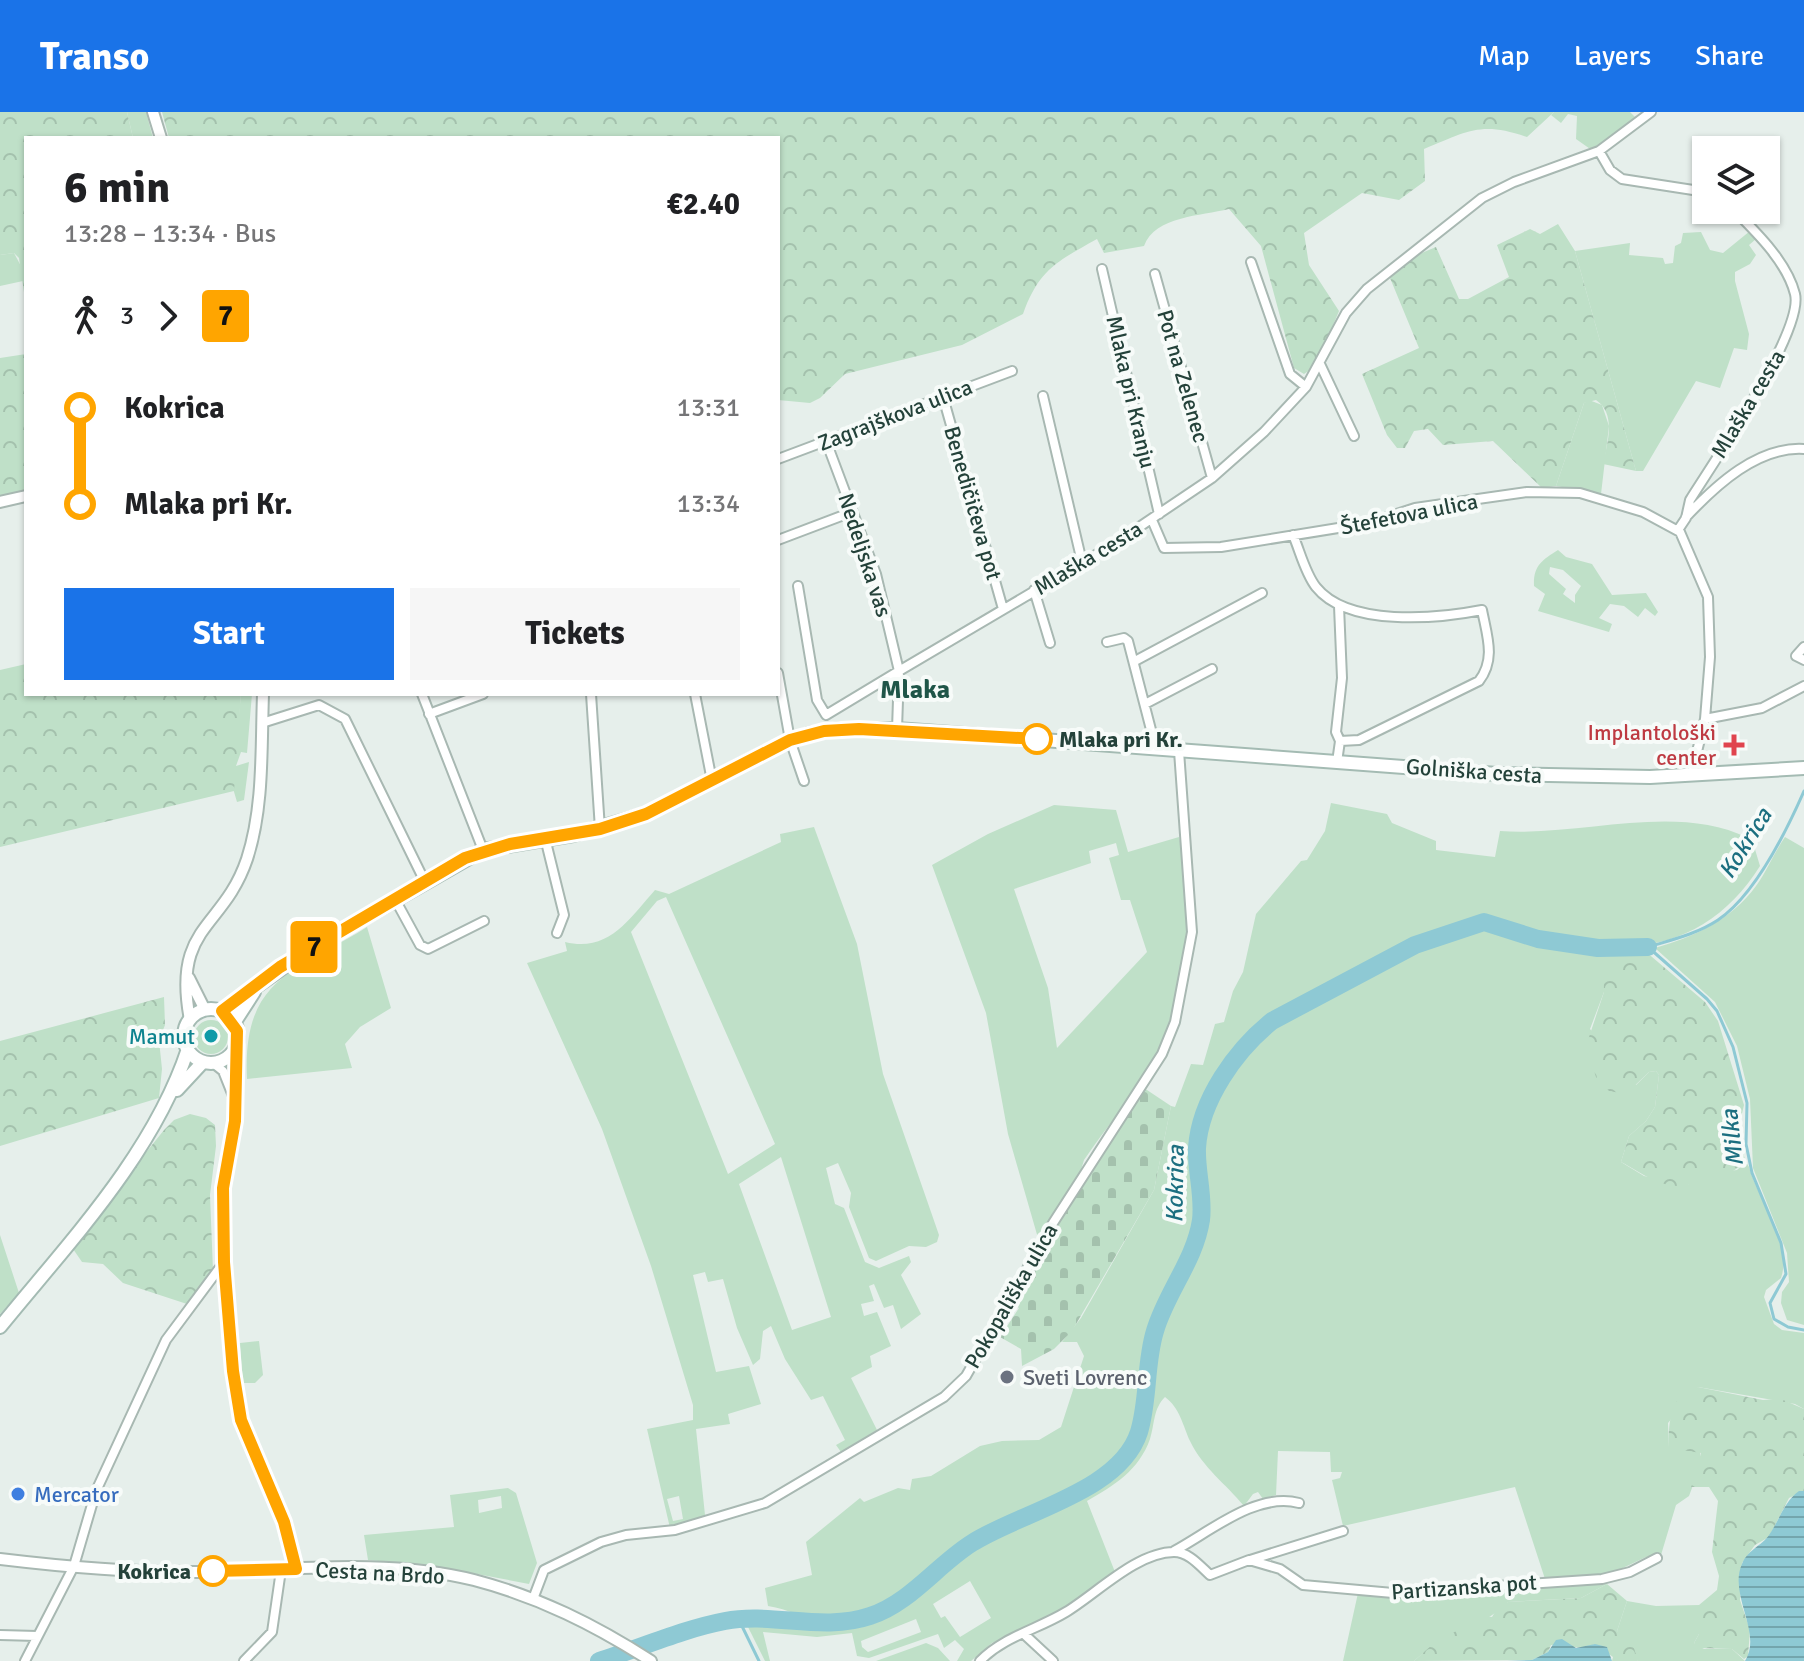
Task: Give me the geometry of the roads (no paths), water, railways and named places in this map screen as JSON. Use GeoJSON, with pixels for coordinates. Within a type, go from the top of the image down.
{"type":"FeatureCollection","features":[{"type":"Feature","properties":{"kind":"main road","name":"Golniška cesta"},"geometry":{"type":"LineString","coordinates":[[222,1011],[299,955],[483,850],[600,829],[646,814],[790,740],[824,731],[897,729],[1540,776],[1691,776],[1798,769]]}},
{"type":"Feature","properties":{"kind":"main road"},"geometry":{"type":"LineString","coordinates":[[234,1023],[258,986]]}},
{"type":"Feature","properties":{"kind":"main road"},"geometry":{"type":"LineString","coordinates":[[0,1327],[131,1161],[166,1105],[188,1049],[185,1029],[190,1020],[205,1010],[222,1011],[237,1031],[235,1048],[223,1061],[208,1063],[166,1105]]}},
{"type":"Feature","properties":{"kind":"main road"},"geometry":{"type":"LineString","coordinates":[[188,1049],[208,1063]]}},
{"type":"Feature","properties":{"kind":"street"},"geometry":{"type":"LineString","coordinates":[[153,112],[160,136]]}},
{"type":"Feature","properties":{"kind":"street","name":"Mlaška cesta"},"geometry":{"type":"LineString","coordinates":[[899,671],[1155,517],[1212,478],[1264,432],[1306,387],[1346,313],[1385,272],[1482,198],[1514,182],[1599,151],[1651,112]]}},
{"type":"Feature","properties":{"kind":"street"},"geometry":{"type":"LineString","coordinates":[[1599,151],[1610,170],[1622,179],[1692,190]]}},
{"type":"Feature","properties":{"kind":"street","name":"Mlaška cesta"},"geometry":{"type":"LineString","coordinates":[[1686,518],[1690,500],[1782,349],[1791,329],[1800,292],[1779,261],[1746,224]]}},
{"type":"Feature","properties":{"kind":"street"},"geometry":{"type":"LineString","coordinates":[[1251,262],[1290,374],[1306,387]]}},
{"type":"Feature","properties":{"kind":"street","name":"Mlaka pri Kranju"},"geometry":{"type":"LineString","coordinates":[[1102,269],[1155,517]]}},
{"type":"Feature","properties":{"kind":"street","name":"Pot na Zelenec"},"geometry":{"type":"LineString","coordinates":[[1155,274],[1212,478]]}},
{"type":"Feature","properties":{"kind":"street"},"geometry":{"type":"LineString","coordinates":[[1320,364],[1354,436]]}},
{"type":"Feature","properties":{"kind":"street","name":"Zagrajškova ulica"},"geometry":{"type":"LineString","coordinates":[[780,458],[1012,371]]}},
{"type":"Feature","properties":{"kind":"street"},"geometry":{"type":"LineString","coordinates":[[1043,396],[1082,562]]}},
{"type":"Feature","properties":{"kind":"street","name":"Benedičičeva pot"},"geometry":{"type":"LineString","coordinates":[[943,397],[1003,609]]}},
{"type":"Feature","properties":{"kind":"street","name":"Nedeljska vas"},"geometry":{"type":"LineString","coordinates":[[826,441],[876,574],[899,671]]}},
{"type":"Feature","properties":{"kind":"street","name":"Mlaška cesta"},"geometry":{"type":"LineString","coordinates":[[1678,530],[1686,518],[1757,458],[1779,449],[1804,449]]}},
{"type":"Feature","properties":{"kind":"street","name":"Štefetova ulica"},"geometry":{"type":"LineString","coordinates":[[1155,517],[1164,548],[1221,547],[1369,523],[1415,508],[1539,491],[1580,493],[1643,512],[1678,530]]}},
{"type":"Feature","properties":{"kind":"street"},"geometry":{"type":"LineString","coordinates":[[0,502],[24,496]]}},
{"type":"Feature","properties":{"kind":"street"},"geometry":{"type":"LineString","coordinates":[[780,539],[852,512]]}},
{"type":"Feature","properties":{"kind":"street"},"geometry":{"type":"LineString","coordinates":[[1678,530],[1708,597],[1710,657],[1705,719],[1691,776]]}},
{"type":"Feature","properties":{"kind":"street"},"geometry":{"type":"LineString","coordinates":[[1293,535],[1314,585],[1339,606],[1364,615],[1482,610],[1490,650],[1488,669],[1466,690],[1359,740],[1340,741]]}},
{"type":"Feature","properties":{"kind":"street"},"geometry":{"type":"LineString","coordinates":[[798,586],[817,700],[823,714],[838,710],[899,671]]}},
{"type":"Feature","properties":{"kind":"street"},"geometry":{"type":"LineString","coordinates":[[1034,590],[1050,643]]}},
{"type":"Feature","properties":{"kind":"street"},"geometry":{"type":"LineString","coordinates":[[1135,661],[1262,593]]}},
{"type":"Feature","properties":{"kind":"street"},"geometry":{"type":"LineString","coordinates":[[1337,762],[1340,741],[1336,732],[1342,678],[1339,606]]}},
{"type":"Feature","properties":{"kind":"street"},"geometry":{"type":"LineString","coordinates":[[1107,642],[1124,638],[1128,641],[1156,749]]}},
{"type":"Feature","properties":{"kind":"street"},"geometry":{"type":"LineString","coordinates":[[1804,647],[1796,656],[1804,660]]}},
{"type":"Feature","properties":{"kind":"street"},"geometry":{"type":"LineString","coordinates":[[1145,704],[1212,669]]}},
{"type":"Feature","properties":{"kind":"street"},"geometry":{"type":"LineString","coordinates":[[897,729],[899,671]]}},
{"type":"Feature","properties":{"kind":"street"},"geometry":{"type":"LineString","coordinates":[[780,684],[790,740],[804,781]]}},
{"type":"Feature","properties":{"kind":"street"},"geometry":{"type":"LineString","coordinates":[[1705,719],[1762,708],[1804,686]]}},
{"type":"Feature","properties":{"kind":"street"},"geometry":{"type":"LineString","coordinates":[[190,1020],[186,972],[193,943],[237,881],[255,830],[263,696]]}},
{"type":"Feature","properties":{"kind":"street"},"geometry":{"type":"LineString","coordinates":[[423,696],[483,850]]}},
{"type":"Feature","properties":{"kind":"street"},"geometry":{"type":"LineString","coordinates":[[429,714],[478,696]]}},
{"type":"Feature","properties":{"kind":"street"},"geometry":{"type":"LineString","coordinates":[[591,696],[600,829]]}},
{"type":"Feature","properties":{"kind":"street"},"geometry":{"type":"LineString","coordinates":[[695,696],[712,781]]}},
{"type":"Feature","properties":{"kind":"street"},"geometry":{"type":"LineString","coordinates":[[262,723],[319,705],[345,719],[425,882]]}},
{"type":"Feature","properties":{"kind":"street","name":"Pokopališka ulica"},"geometry":{"type":"LineString","coordinates":[[533,1599],[544,1570],[601,1542],[709,1522],[785,1493],[944,1397],[966,1376],[1045,1236],[1162,1054],[1175,1022],[1192,932],[1179,751]]}},
{"type":"Feature","properties":{"kind":"street"},"geometry":{"type":"LineString","coordinates":[[545,838],[564,915],[557,933]]}},
{"type":"Feature","properties":{"kind":"street"},"geometry":{"type":"LineString","coordinates":[[396,901],[420,945],[428,949],[484,921]]}},
{"type":"Feature","properties":{"kind":"street"},"geometry":{"type":"LineString","coordinates":[[186,972],[205,1010]]}},
{"type":"Feature","properties":{"kind":"street","name":"Cesta na Brdo"},"geometry":{"type":"LineString","coordinates":[[235,1048],[236,1104],[223,1188],[224,1262],[233,1371],[241,1420],[284,1522],[296,1569]]}},
{"type":"Feature","properties":{"kind":"street"},"geometry":{"type":"LineString","coordinates":[[208,1063],[229,1082],[236,1104]]}},
{"type":"Feature","properties":{"kind":"street"},"geometry":{"type":"LineString","coordinates":[[25,1661],[74,1566],[96,1491],[166,1340],[224,1262]]}},
{"type":"Feature","properties":{"kind":"street"},"geometry":{"type":"LineString","coordinates":[[980,1661],[1009,1640],[1025,1635],[1069,1610],[1111,1579],[1173,1552],[1254,1506],[1273,1500],[1299,1503]]}},
{"type":"Feature","properties":{"kind":"street"},"geometry":{"type":"LineString","coordinates":[[1173,1552],[1187,1554],[1210,1575],[1343,1531]]}},
{"type":"Feature","properties":{"kind":"street","name":"Partizanska pot"},"geometry":{"type":"LineString","coordinates":[[1249,1560],[1280,1569],[1303,1585],[1393,1593],[1602,1579],[1630,1572],[1657,1558]]}},
{"type":"Feature","properties":{"kind":"street","name":"Cesta na Brdo"},"geometry":{"type":"LineString","coordinates":[[0,1559],[174,1572],[296,1569],[426,1572],[533,1599],[617,1639],[651,1661]]}},
{"type":"Feature","properties":{"kind":"street"},"geometry":{"type":"LineString","coordinates":[[244,1661],[272,1632],[281,1570]]}},
{"type":"Feature","properties":{"kind":"street"},"geometry":{"type":"LineString","coordinates":[[0,1635],[37,1636]]}},
{"type":"Feature","properties":{"kind":"street"},"geometry":{"type":"LineString","coordinates":[[1025,1635],[1053,1661]]}},
{"type":"Feature","properties":{"kind":"water"},"geometry":{"type":"Polygon","coordinates":[[[1799,1491],[1804,1491],[1804,1661],[1745,1661],[1750,1638],[1739,1588],[1742,1564],[1748,1554],[1768,1536],[1786,1505],[1799,1491]]]}},
{"type":"Feature","properties":{"kind":"water"},"geometry":{"type":"Polygon","coordinates":[[[1562,1639],[1576,1648],[1595,1644],[1607,1647],[1612,1661],[1507,1661],[1532,1660],[1548,1652],[1556,1640],[1562,1639]]]}},
{"type":"Feature","properties":{"kind":"waterway","name":"Milka"},"geometry":{"type":"LineString","coordinates":[[1804,791],[1768,862],[1732,909],[1701,929],[1648,947],[1707,999],[1717,1011],[1733,1047],[1747,1103],[1746,1144],[1752,1173],[1781,1243],[1786,1274],[1770,1303],[1774,1319],[1788,1327],[1804,1330]]}},
{"type":"Feature","properties":{"kind":"waterway","name":"Kokrica"},"geometry":{"type":"LineString","coordinates":[[599,1661],[725,1621],[834,1622],[870,1616],[911,1593],[972,1543],[1066,1498],[1112,1470],[1128,1453],[1139,1432],[1155,1331],[1198,1235],[1202,1211],[1197,1148],[1205,1112],[1233,1061],[1272,1021],[1415,945],[1484,922],[1538,939],[1598,948],[1648,947]]}},
{"type":"Feature","properties":{"kind":"waterway"},"geometry":{"type":"LineString","coordinates":[[739,1620],[759,1661]]}},
{"type":"Feature","properties":{"kind":"place","name":"Mlaka pri Kr."},"geometry":{"type":"Point","coordinates":[1037,739]}},
{"type":"Feature","properties":{"kind":"place","name":"Implantološki center"},"geometry":{"type":"Point","coordinates":[1734,745]}},
{"type":"Feature","properties":{"kind":"place","name":"Mamut"},"geometry":{"type":"Point","coordinates":[211,1036]}},
{"type":"Feature","properties":{"kind":"place","name":"Sveti Lovrenc"},"geometry":{"type":"Point","coordinates":[1007,1377]}},
{"type":"Feature","properties":{"kind":"place","name":"Mercator"},"geometry":{"type":"Point","coordinates":[18,1494]}},
{"type":"Feature","properties":{"kind":"place","name":"Kokrica"},"geometry":{"type":"Point","coordinates":[213,1571]}},
{"type":"Feature","properties":{"kind":"district","name":"Mlaka"},"geometry":{"type":"Point","coordinates":[915,690]}}]}
